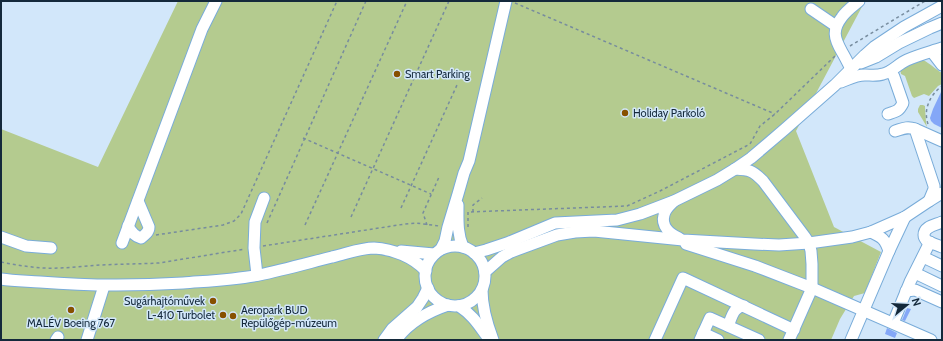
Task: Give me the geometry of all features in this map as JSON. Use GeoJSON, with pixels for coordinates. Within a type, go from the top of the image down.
{"type":"FeatureCollection","features":[{"type":"Feature","properties":{"kind":"street"},"geometry":{"type":"LineString","coordinates":[[122,243],[202,30],[216,1]]}},
{"type":"Feature","properties":{"kind":"street"},"geometry":{"type":"LineString","coordinates":[[489,340],[467,311],[432,296],[425,279],[429,262],[438,252],[453,228],[458,194],[469,161],[506,1]]}},
{"type":"Feature","properties":{"kind":"street"},"geometry":{"type":"LineString","coordinates":[[854,67],[837,43],[835,36],[836,26],[843,16],[858,1]]}},
{"type":"Feature","properties":{"kind":"street"},"geometry":{"type":"LineString","coordinates":[[474,253],[507,243],[555,223],[617,220],[640,214],[674,201],[735,170],[785,129],[874,47],[904,27],[942,6]]}},
{"type":"Feature","properties":{"kind":"street"},"geometry":{"type":"LineString","coordinates":[[811,9],[836,26]]}},
{"type":"Feature","properties":{"kind":"street"},"geometry":{"type":"LineString","coordinates":[[854,67],[876,57],[899,43],[942,23]]}},
{"type":"Feature","properties":{"kind":"street"},"geometry":{"type":"LineString","coordinates":[[835,84],[858,75],[877,76],[891,71],[906,60],[937,50],[942,65]]}},
{"type":"Feature","properties":{"kind":"street"},"geometry":{"type":"LineString","coordinates":[[888,114],[898,111],[903,102],[891,71]]}},
{"type":"Feature","properties":{"kind":"street"},"geometry":{"type":"LineString","coordinates":[[895,131],[910,127],[942,141]]}},
{"type":"Feature","properties":{"kind":"street"},"geometry":{"type":"LineString","coordinates":[[915,129],[934,186],[929,201]]}},
{"type":"Feature","properties":{"kind":"street"},"geometry":{"type":"LineString","coordinates":[[735,170],[749,170],[756,174],[763,181],[809,243],[812,264],[812,288],[789,340]]}},
{"type":"Feature","properties":{"kind":"street"},"geometry":{"type":"LineString","coordinates":[[485,272],[510,252],[557,235],[575,232],[594,232],[683,240],[779,245],[809,243],[852,237],[871,232],[905,217],[942,193]]}},
{"type":"Feature","properties":{"kind":"street"},"geometry":{"type":"LineString","coordinates":[[257,275],[254,248],[254,222],[264,198]]}},
{"type":"Feature","properties":{"kind":"street"},"geometry":{"type":"LineString","coordinates":[[128,226],[135,236],[141,238],[149,230],[138,201]]}},
{"type":"Feature","properties":{"kind":"street"},"geometry":{"type":"LineString","coordinates":[[674,201],[667,208],[664,215],[664,222],[666,229],[672,235],[683,240]]}},
{"type":"Feature","properties":{"kind":"street"},"geometry":{"type":"LineString","coordinates":[[850,340],[888,251],[905,217]]}},
{"type":"Feature","properties":{"kind":"street"},"geometry":{"type":"LineString","coordinates":[[942,222],[927,228],[924,235],[928,240],[942,247]]}},
{"type":"Feature","properties":{"kind":"street"},"geometry":{"type":"LineString","coordinates":[[453,228],[464,247]]}},
{"type":"Feature","properties":{"kind":"street"},"geometry":{"type":"LineString","coordinates":[[871,232],[883,239],[888,251]]}},
{"type":"Feature","properties":{"kind":"street"},"geometry":{"type":"LineString","coordinates":[[1,237],[26,246],[51,248]]}},
{"type":"Feature","properties":{"kind":"street"},"geometry":{"type":"LineString","coordinates":[[664,238],[755,266],[812,288],[931,340]]}},
{"type":"Feature","properties":{"kind":"street"},"geometry":{"type":"LineString","coordinates":[[893,323],[906,291],[923,257],[928,240]]}},
{"type":"Feature","properties":{"kind":"street"},"geometry":{"type":"LineString","coordinates":[[391,251],[438,252],[452,246],[464,247],[480,259],[485,272],[485,281],[482,290],[470,302],[435,309],[408,326],[396,340]]}},
{"type":"Feature","properties":{"kind":"street"},"geometry":{"type":"LineString","coordinates":[[1,279],[104,286],[151,285],[220,280],[257,275],[375,248],[391,251],[412,259],[420,264],[426,271]]}},
{"type":"Feature","properties":{"kind":"street"},"geometry":{"type":"LineString","coordinates":[[923,257],[942,266]]}},
{"type":"Feature","properties":{"kind":"street"},"geometry":{"type":"LineString","coordinates":[[915,273],[942,286]]}},
{"type":"Feature","properties":{"kind":"street"},"geometry":{"type":"LineString","coordinates":[[655,340],[684,278],[794,330]]}},
{"type":"Feature","properties":{"kind":"street"},"geometry":{"type":"LineString","coordinates":[[86,340],[104,286]]}},
{"type":"Feature","properties":{"kind":"street"},"geometry":{"type":"LineString","coordinates":[[384,340],[392,329],[417,306],[428,288]]}},
{"type":"Feature","properties":{"kind":"street"},"geometry":{"type":"LineString","coordinates":[[482,290],[483,308],[494,340]]}},
{"type":"Feature","properties":{"kind":"street"},"geometry":{"type":"LineString","coordinates":[[906,291],[915,290],[942,302]]}},
{"type":"Feature","properties":{"kind":"street"},"geometry":{"type":"LineString","coordinates":[[730,327],[735,310],[738,307],[744,306]]}},
{"type":"Feature","properties":{"kind":"street"},"geometry":{"type":"LineString","coordinates":[[718,340],[702,337],[710,318],[759,340]]}},
{"type":"Feature","properties":{"kind":"path"},"geometry":{"type":"LineString","coordinates":[[144,236],[223,225],[234,221],[241,214],[337,1]]}},
{"type":"Feature","properties":{"kind":"path"},"geometry":{"type":"LineString","coordinates":[[267,223],[366,1]]}},
{"type":"Feature","properties":{"kind":"path"},"geometry":{"type":"LineString","coordinates":[[305,225],[406,1]]}},
{"type":"Feature","properties":{"kind":"path"},"geometry":{"type":"LineString","coordinates":[[351,217],[449,1]]}},
{"type":"Feature","properties":{"kind":"path"},"geometry":{"type":"LineString","coordinates":[[510,1],[775,114]]}},
{"type":"Feature","properties":{"kind":"path"},"geometry":{"type":"LineString","coordinates":[[1,262],[44,268],[160,263],[398,225],[416,223],[453,228],[468,228],[468,212],[627,206],[660,192],[750,144],[760,126],[775,114],[833,58],[842,51],[926,1]]}},
{"type":"Feature","properties":{"kind":"path"},"geometry":{"type":"LineString","coordinates":[[401,208],[456,85]]}},
{"type":"Feature","properties":{"kind":"path"},"geometry":{"type":"LineString","coordinates":[[929,127],[926,111],[928,104],[930,98],[936,90],[942,86]]}},
{"type":"Feature","properties":{"kind":"path"},"geometry":{"type":"LineString","coordinates":[[304,138],[431,194]]}},
{"type":"Feature","properties":{"kind":"path"},"geometry":{"type":"LineString","coordinates":[[427,225],[423,213],[439,177]]}},
{"type":"Feature","properties":{"kind":"path"},"geometry":{"type":"LineString","coordinates":[[473,212],[473,205],[482,198]]}},
{"type":"Feature","properties":{"kind":"green space"},"geometry":{"type":"Polygon","coordinates":[[[178,1],[865,1],[796,131],[834,227],[881,252],[865,293],[854,296],[840,319],[831,340],[1,340],[1,129],[98,167],[178,1]]]}},
{"type":"Feature","properties":{"kind":"green space"},"geometry":{"type":"Polygon","coordinates":[[[923,60],[942,73],[942,84],[938,86],[929,96],[924,94],[914,98],[905,76],[901,74],[900,69],[909,64],[923,60]]]}},
{"type":"Feature","properties":{"kind":"green space"},"geometry":{"type":"Polygon","coordinates":[[[920,105],[925,106],[927,127],[918,112],[920,105]]]}},
{"type":"Feature","properties":{"kind":"building"},"geometry":{"type":"Polygon","coordinates":[[[942,90],[942,128],[934,124],[930,118],[942,90]]]}},
{"type":"Feature","properties":{"kind":"building"},"geometry":{"type":"Polygon","coordinates":[[[907,308],[911,309],[905,321],[902,320],[907,308]]]}},
{"type":"Feature","properties":{"kind":"building"},"geometry":{"type":"Polygon","coordinates":[[[887,328],[897,333],[895,338],[885,334],[887,328]]]}},
{"type":"Feature","properties":{"kind":"place","name":"Smart Parking"},"geometry":{"type":"Point","coordinates":[397,74]}},
{"type":"Feature","properties":{"kind":"place","name":"Holiday Parkoló"},"geometry":{"type":"Point","coordinates":[625,113]}},
{"type":"Feature","properties":{"kind":"place","name":"Sugárhajtóművek"},"geometry":{"type":"Point","coordinates":[213,301]}},
{"type":"Feature","properties":{"kind":"place","name":"MALÉV Boeing 767"},"geometry":{"type":"Point","coordinates":[71,310]}},
{"type":"Feature","properties":{"kind":"place","name":"L-410 Turbolet"},"geometry":{"type":"Point","coordinates":[223,315]}},
{"type":"Feature","properties":{"kind":"place","name":"Aeropark BUD Repülőgép-múzeum"},"geometry":{"type":"Point","coordinates":[233,316]}}]}
